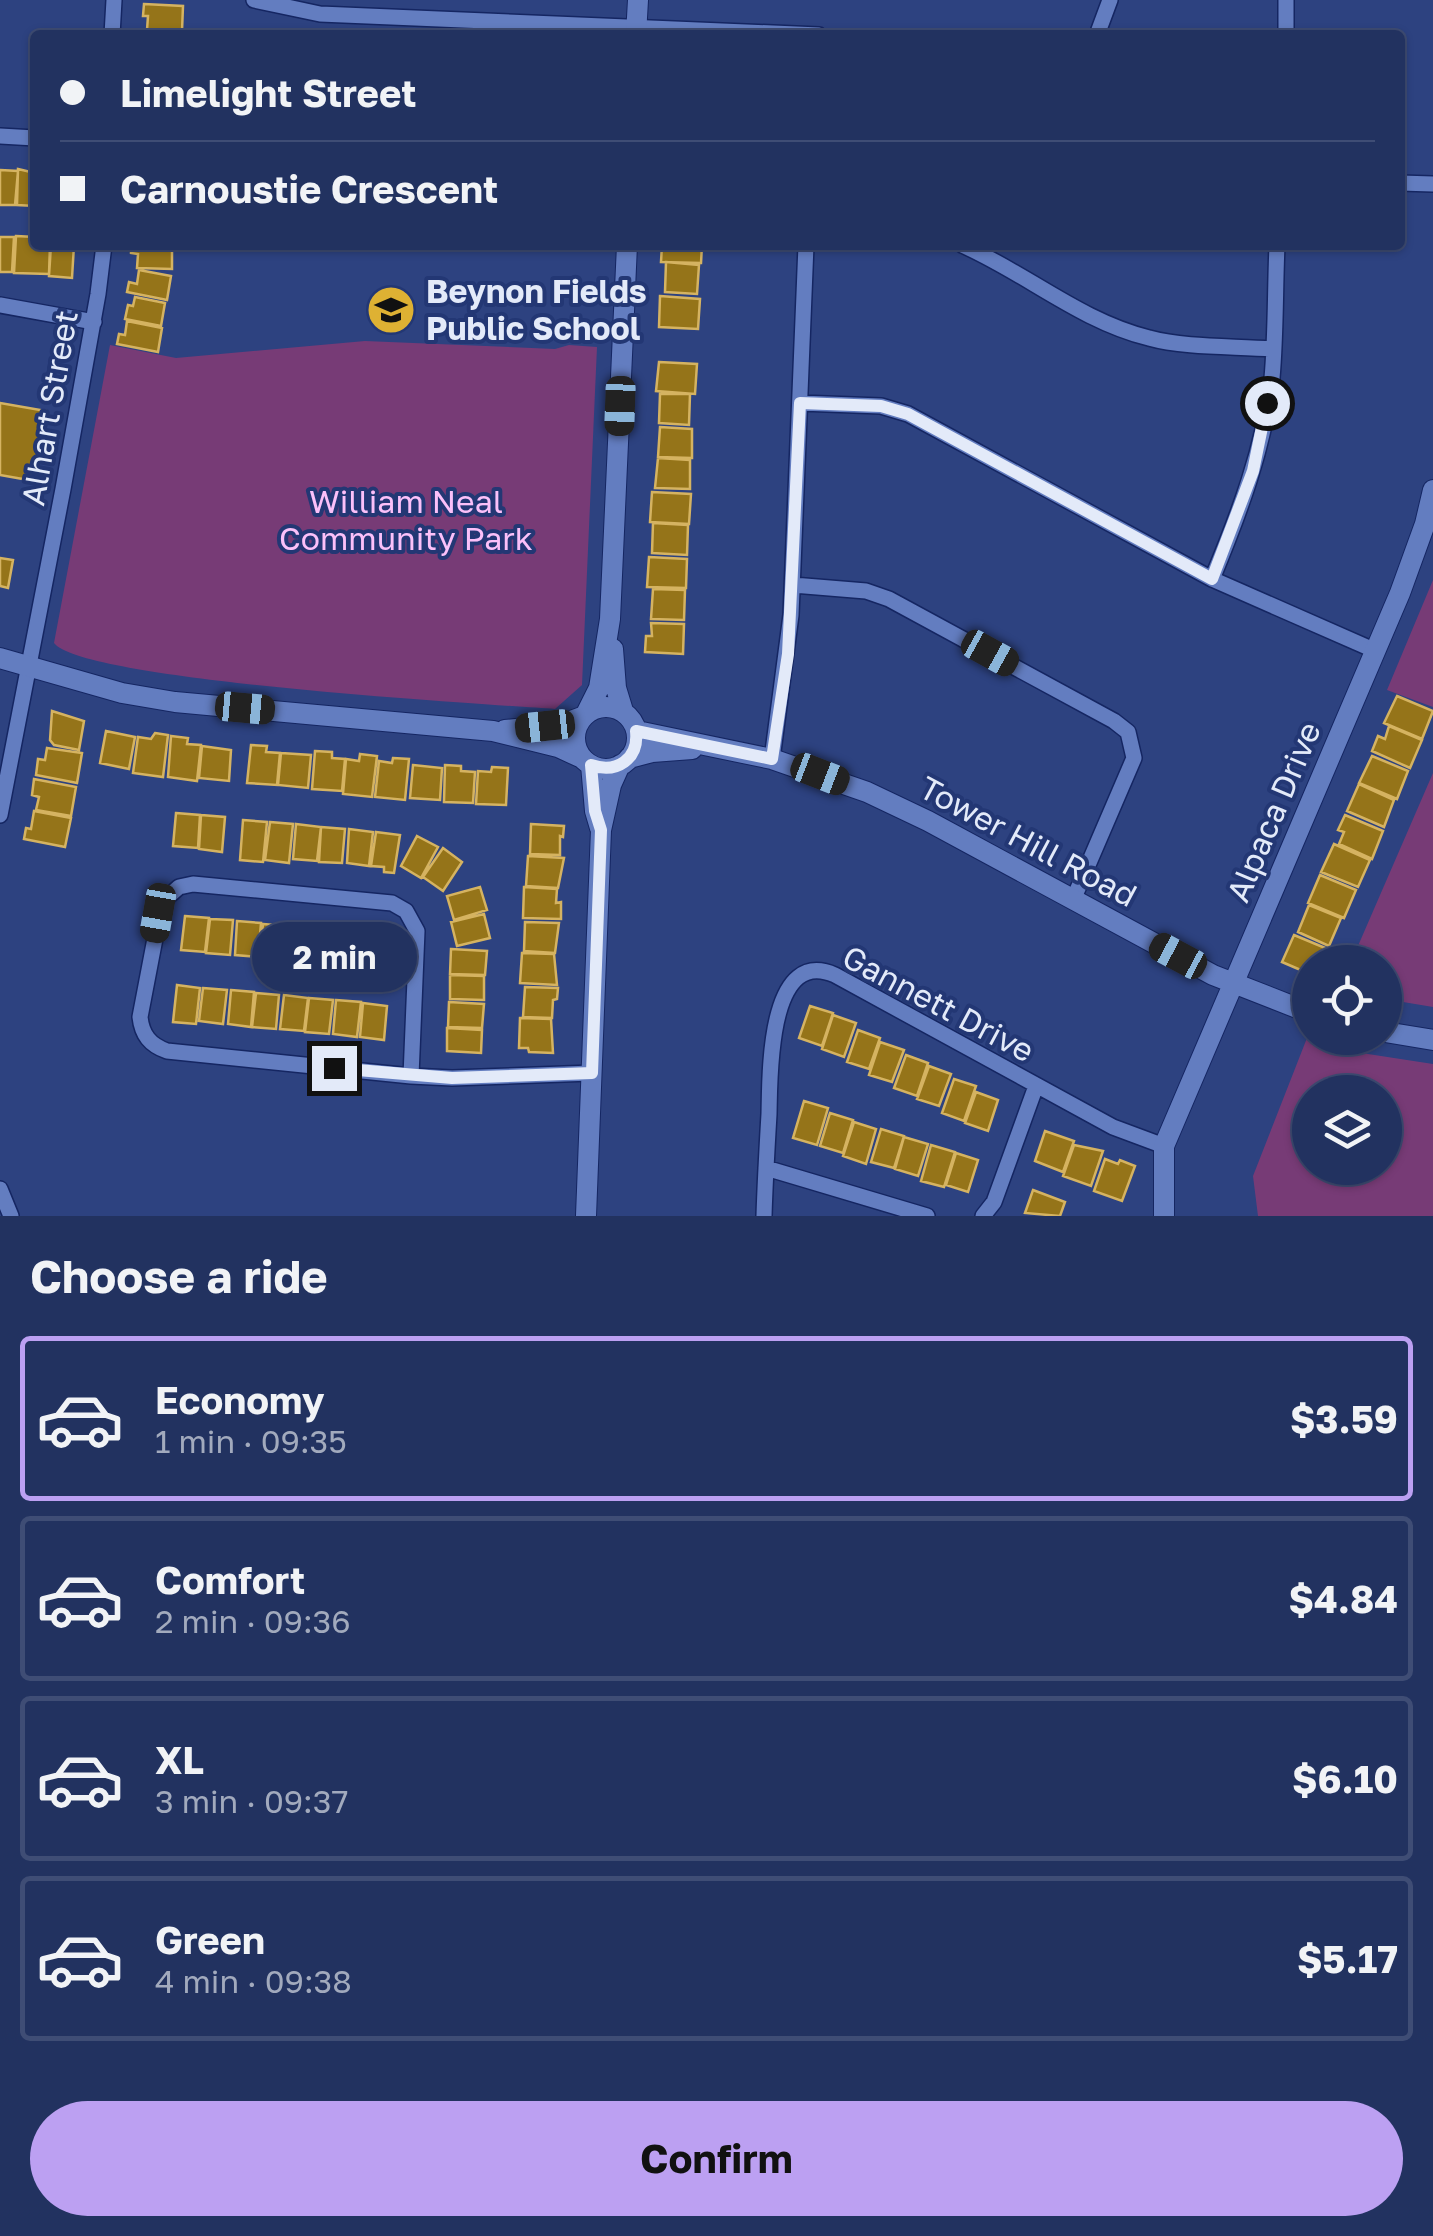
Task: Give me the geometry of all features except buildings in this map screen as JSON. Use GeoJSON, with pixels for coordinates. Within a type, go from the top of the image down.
{"type":"FeatureCollection","features":[{"type":"Feature","properties":{"kind":"street"},"geometry":{"type":"LineString","coordinates":[[112,30],[114,0]]}},
{"type":"Feature","properties":{"kind":"street"},"geometry":{"type":"LineString","coordinates":[[254,0],[320,14],[618,30]]}},
{"type":"Feature","properties":{"kind":"street"},"geometry":{"type":"LineString","coordinates":[[637,30],[638,0]]}},
{"type":"Feature","properties":{"kind":"street"},"geometry":{"type":"LineString","coordinates":[[1099,30],[1110,0]]}},
{"type":"Feature","properties":{"kind":"street"},"geometry":{"type":"LineString","coordinates":[[1286,0],[1286,30]]}},
{"type":"Feature","properties":{"kind":"street"},"geometry":{"type":"LineString","coordinates":[[0,136],[30,138]]}},
{"type":"Feature","properties":{"kind":"street"},"geometry":{"type":"LineString","coordinates":[[1405,182],[1433,184]]}},
{"type":"Feature","properties":{"kind":"street","name":"Alhart Street"},"geometry":{"type":"LineString","coordinates":[[0,815],[94,322],[103,250]]}},
{"type":"Feature","properties":{"kind":"street"},"geometry":{"type":"LineString","coordinates":[[601,830],[587,761],[575,742],[599,688],[610,619],[627,250]]}},
{"type":"Feature","properties":{"kind":"street"},"geometry":{"type":"LineString","coordinates":[[772,759],[788,654],[806,250]]}},
{"type":"Feature","properties":{"kind":"street"},"geometry":{"type":"LineString","coordinates":[[971,250],[1070,306],[1151,339],[1272,349]]}},
{"type":"Feature","properties":{"kind":"street"},"geometry":{"type":"LineString","coordinates":[[1212,579],[1253,471],[1272,376],[1277,250]]}},
{"type":"Feature","properties":{"kind":"street"},"geometry":{"type":"LineString","coordinates":[[0,305],[94,322]]}},
{"type":"Feature","properties":{"kind":"street"},"geometry":{"type":"LineString","coordinates":[[800,403],[881,406],[908,414],[1212,579],[1376,652]]}},
{"type":"Feature","properties":{"kind":"street","name":"Alpaca Drive"},"geometry":{"type":"LineString","coordinates":[[1164,1216],[1164,1146],[1376,652],[1414,558],[1433,490]]}},
{"type":"Feature","properties":{"kind":"street"},"geometry":{"type":"LineString","coordinates":[[792,585],[866,591],[889,599],[1128,732],[1134,758],[1073,900]]}},
{"type":"Feature","properties":{"kind":"street"},"geometry":{"type":"LineString","coordinates":[[586,1216],[601,830],[612,785],[637,740],[616,688],[610,619]]}},
{"type":"Feature","properties":{"kind":"street"},"geometry":{"type":"LineString","coordinates":[[0,658],[122,693],[175,702],[493,731],[558,747],[606,769],[625,762]]}},
{"type":"Feature","properties":{"kind":"street"},"geometry":{"type":"LineString","coordinates":[[493,731],[560,724],[604,706],[623,711]]}},
{"type":"Feature","properties":{"kind":"street","name":"Tower Hill Road"},"geometry":{"type":"LineString","coordinates":[[636,731],[772,759],[867,792],[1233,984],[1292,1006]]}},
{"type":"Feature","properties":{"kind":"street","name":"Tower Hill Road"},"geometry":{"type":"LineString","coordinates":[[625,762],[652,752],[709,748]]}},
{"type":"Feature","properties":{"kind":"street"},"geometry":{"type":"LineString","coordinates":[[411,1076],[417,930],[406,911],[392,903],[193,884],[178,886],[162,902],[140,1017],[144,1034],[157,1048],[411,1076],[592,1073]]}},
{"type":"Feature","properties":{"kind":"street","name":"Gannett Drive"},"geometry":{"type":"LineString","coordinates":[[764,1216],[775,1021],[790,987],[813,972],[835,975],[1113,1127],[1164,1146]]}},
{"type":"Feature","properties":{"kind":"street"},"geometry":{"type":"LineString","coordinates":[[1402,1035],[1433,1040]]}},
{"type":"Feature","properties":{"kind":"street"},"geometry":{"type":"LineString","coordinates":[[983,1216],[994,1202],[1036,1086]]}},
{"type":"Feature","properties":{"kind":"street"},"geometry":{"type":"LineString","coordinates":[[766,1168],[927,1216]]}},
{"type":"Feature","properties":{"kind":"street"},"geometry":{"type":"LineString","coordinates":[[0,1189],[11,1216]]}},
{"type":"Feature","properties":{"kind":"green space","name":"William Neal Community Park"},"geometry":{"type":"Polygon","coordinates":[[[365,341],[555,349],[569,345],[597,347],[582,685],[555,709],[373,696],[135,669],[81,657],[54,643],[110,345],[176,358],[365,341]]]}},
{"type":"Feature","properties":{"kind":"green space"},"geometry":{"type":"Polygon","coordinates":[[[1433,580],[1433,707],[1387,690],[1433,580]]]}},
{"type":"Feature","properties":{"kind":"green space"},"geometry":{"type":"Polygon","coordinates":[[[1433,773],[1433,1007],[1402,1002],[1402,945],[1358,945],[1433,773]]]}},
{"type":"Feature","properties":{"kind":"green space"},"geometry":{"type":"Polygon","coordinates":[[[1300,1055],[1374,1055],[1433,1064],[1433,1216],[1258,1216],[1253,1176],[1292,1076],[1292,1185],[1402,1185],[1402,1075],[1293,1075],[1300,1055]]]}},
{"type":"Feature","properties":{"kind":"place","name":"Beynon Fields Public School"},"geometry":{"type":"Point","coordinates":[391,310]}},
{"type":"Feature","properties":{"kind":"route"},"geometry":{"type":"LineString","coordinates":[[334,1068],[452,1078],[592,1073],[601,830],[595,811],[591,765],[606,769],[620,766],[635,750],[636,731],[772,759],[788,654],[800,403],[881,406],[908,414],[1212,579],[1253,471],[1267,403]]}}]}
